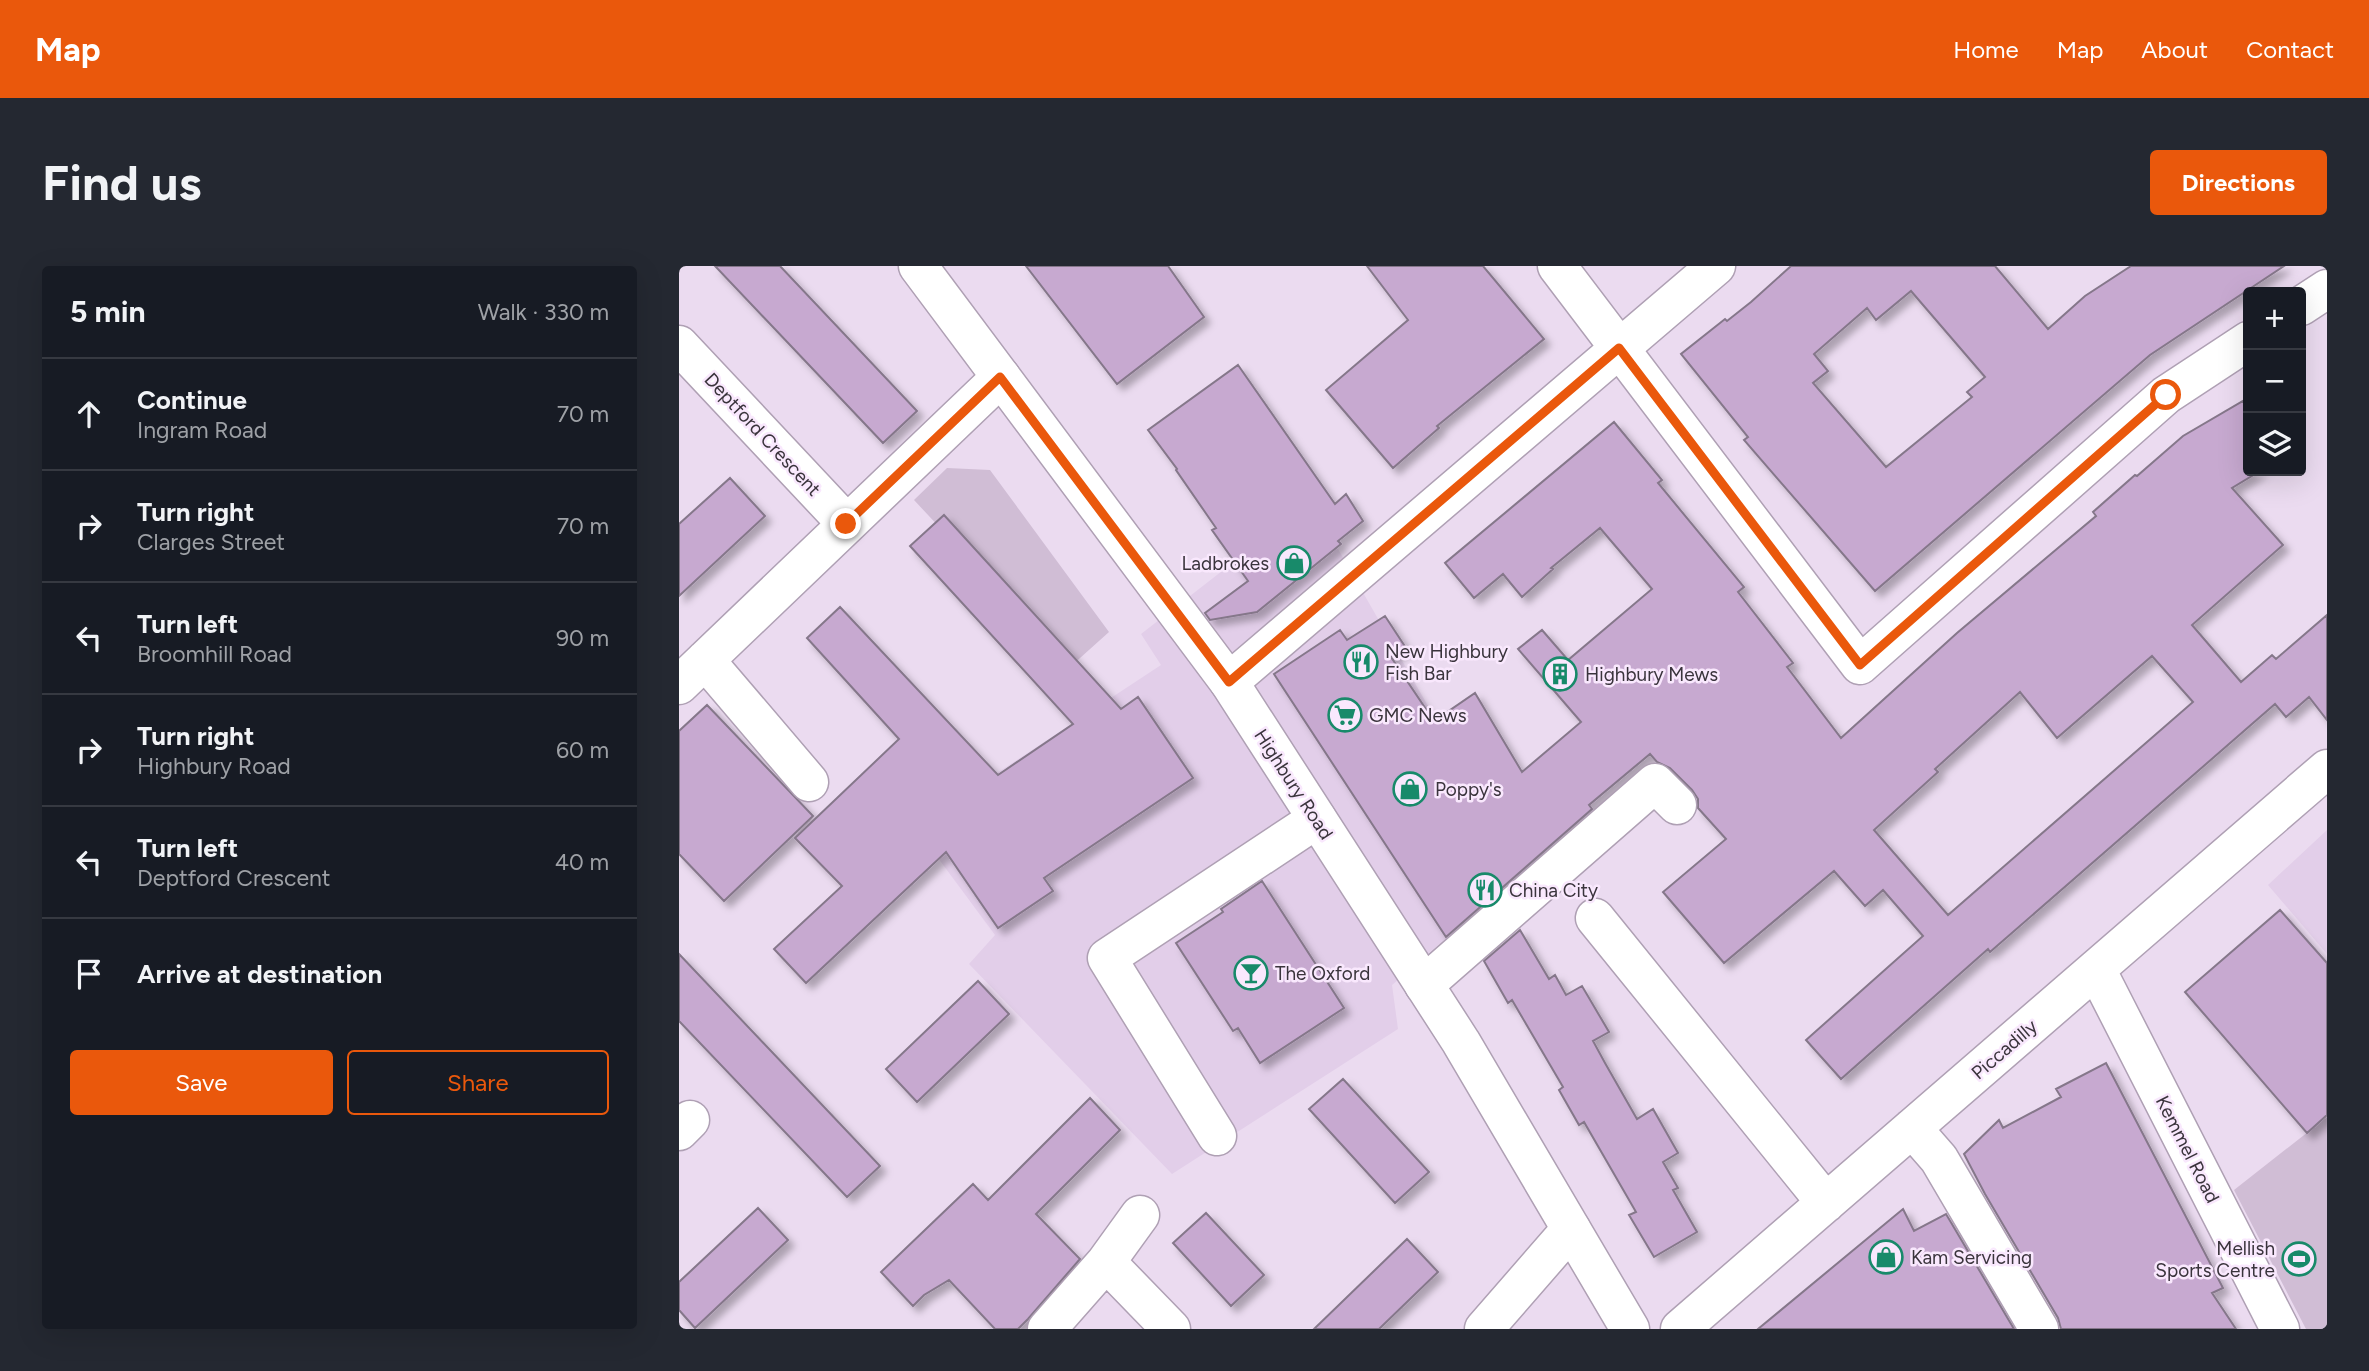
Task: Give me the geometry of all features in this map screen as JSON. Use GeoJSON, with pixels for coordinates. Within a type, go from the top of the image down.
{"type":"FeatureCollection","features":[{"type":"Feature","properties":{"kind":"street","name":"Highbury Road"},"geometry":{"type":"LineString","coordinates":[[918,266],[1229,682],[1461,1042],[1630,1329]]}},
{"type":"Feature","properties":{"kind":"street"},"geometry":{"type":"LineString","coordinates":[[1557,266],[1860,665],[2166,395],[2243,344]]}},
{"type":"Feature","properties":{"kind":"street"},"geometry":{"type":"LineString","coordinates":[[1229,682],[1716,266]]}},
{"type":"Feature","properties":{"kind":"street"},"geometry":{"type":"LineString","coordinates":[[2306,303],[2327,289]]}},
{"type":"Feature","properties":{"kind":"street","name":"Deptford Crescent"},"geometry":{"type":"LineString","coordinates":[[679,345],[846,524]]}},
{"type":"Feature","properties":{"kind":"street"},"geometry":{"type":"LineString","coordinates":[[809,782],[692,672],[1000,377]]}},
{"type":"Feature","properties":{"kind":"street","name":"Piccadilly"},"geometry":{"type":"LineString","coordinates":[[1681,1329],[2327,769]]}},
{"type":"Feature","properties":{"kind":"street"},"geometry":{"type":"LineString","coordinates":[[1424,985],[1655,783],[1677,805]]}},
{"type":"Feature","properties":{"kind":"street"},"geometry":{"type":"LineString","coordinates":[[1217,1136],[1107,958],[1317,819]]}},
{"type":"Feature","properties":{"kind":"street"},"geometry":{"type":"LineString","coordinates":[[1595,918],[1826,1203]]}},
{"type":"Feature","properties":{"kind":"street","name":"Kemmel Road"},"geometry":{"type":"LineString","coordinates":[[2096,969],[2280,1329]]}},
{"type":"Feature","properties":{"kind":"street"},"geometry":{"type":"LineString","coordinates":[[1912,1128],[1939,1159],[2039,1329]]}},
{"type":"Feature","properties":{"kind":"street"},"geometry":{"type":"LineString","coordinates":[[1047,1329],[1106,1262],[1140,1215]]}},
{"type":"Feature","properties":{"kind":"street"},"geometry":{"type":"LineString","coordinates":[[1484,1329],[1571,1229]]}},
{"type":"Feature","properties":{"kind":"street"},"geometry":{"type":"LineString","coordinates":[[1106,1262],[1171,1329]]}},
{"type":"Feature","properties":{"kind":"shaded area"},"geometry":{"type":"Polygon","coordinates":[[[947,468],[990,470],[1109,632],[1070,667],[914,500],[947,468]]]}},
{"type":"Feature","properties":{"kind":"shaded area"},"geometry":{"type":"Polygon","coordinates":[[[1311,502],[1435,718],[1432,724],[1522,823],[1543,854],[1392,985],[1398,1029],[1172,1174],[969,964],[995,935],[915,827],[1161,665],[1141,634],[1311,502]]]}},
{"type":"Feature","properties":{"kind":"shaded area"},"geometry":{"type":"Polygon","coordinates":[[[2327,830],[2327,954],[2268,885],[2327,830]]]}},
{"type":"Feature","properties":{"kind":"shaded area","name":"Mellish Sports Centre"},"geometry":{"type":"Polygon","coordinates":[[[2327,1117],[2327,1329],[2306,1329],[2234,1190],[2327,1117]]]}},
{"type":"Feature","properties":{"kind":"building"},"geometry":{"type":"Polygon","coordinates":[[[715,266],[780,266],[917,411],[883,443],[715,266]]]}},
{"type":"Feature","properties":{"kind":"building"},"geometry":{"type":"Polygon","coordinates":[[[1026,266],[1168,266],[1204,317],[1117,384],[1026,266]]]}},
{"type":"Feature","properties":{"kind":"building"},"geometry":{"type":"Polygon","coordinates":[[[1367,266],[1483,266],[1544,339],[1437,426],[1439,428],[1393,468],[1326,390],[1408,320],[1367,266]]]}},
{"type":"Feature","properties":{"kind":"building"},"geometry":{"type":"Polygon","coordinates":[[[1791,266],[1995,266],[2048,329],[2085,296],[2131,266],[2284,266],[2252,287],[2243,287],[2243,293],[2150,355],[1875,591],[1744,440],[1748,437],[1681,354],[1725,319],[1727,321],[1791,266]],[[1911,291],[1876,320],[1867,308],[1814,354],[1828,371],[1813,383],[1886,467],[1972,397],[1967,392],[1985,377],[1911,291]]]}},
{"type":"Feature","properties":{"kind":"building"},"geometry":{"type":"Polygon","coordinates":[[[1238,365],[1335,504],[1346,494],[1363,521],[1338,541],[1341,544],[1257,612],[1210,620],[1205,613],[1248,581],[1212,530],[1216,528],[1177,469],[1148,430],[1238,365]]]}},
{"type":"Feature","properties":{"kind":"building"},"geometry":{"type":"Polygon","coordinates":[[[2243,401],[2243,476],[2252,476],[2232,488],[2283,545],[2192,625],[2241,682],[2272,655],[2276,659],[2327,615],[2327,720],[2309,697],[2286,717],[2275,704],[1990,952],[1988,949],[1841,1079],[1806,1040],[1923,936],[1883,890],[1865,906],[1834,871],[1724,963],[1663,892],[1726,839],[1698,808],[1698,799],[1692,790],[1670,768],[1657,762],[1650,754],[1589,805],[1592,809],[1446,937],[1274,674],[1340,630],[1347,640],[1385,616],[1406,648],[1391,657],[1434,721],[1475,693],[1522,772],[1581,722],[1518,649],[1542,630],[1568,660],[1652,589],[1600,528],[1551,568],[1553,569],[1522,597],[1503,574],[1474,598],[1445,563],[1614,422],[1662,480],[1658,483],[1744,587],[1738,592],[1793,663],[1787,667],[1841,738],[1957,633],[2096,516],[2093,512],[2183,436],[2243,401]],[[2152,656],[2057,738],[2020,692],[1935,769],[1938,772],[1874,830],[1948,915],[2193,702],[2152,656]]]}},
{"type":"Feature","properties":{"kind":"building"},"geometry":{"type":"Polygon","coordinates":[[[730,478],[765,516],[679,596],[679,524],[730,478]]]}},
{"type":"Feature","properties":{"kind":"building"},"geometry":{"type":"Polygon","coordinates":[[[944,515],[1121,709],[1138,697],[1193,778],[1044,878],[1053,891],[998,928],[946,852],[806,983],[774,949],[842,886],[795,838],[899,739],[807,638],[840,607],[998,775],[1073,724],[910,546],[944,515]]]}},
{"type":"Feature","properties":{"kind":"building"},"geometry":{"type":"Polygon","coordinates":[[[707,705],[813,816],[724,901],[679,854],[679,731],[707,705]]]}},
{"type":"Feature","properties":{"kind":"building"},"geometry":{"type":"Polygon","coordinates":[[[1262,881],[1344,1008],[1260,1063],[1238,1028],[1233,1031],[1176,943],[1223,912],[1221,909],[1262,881]]]}},
{"type":"Feature","properties":{"kind":"building"},"geometry":{"type":"Polygon","coordinates":[[[2280,910],[2327,963],[2327,1115],[2307,1133],[2185,992],[2280,910]]]}},
{"type":"Feature","properties":{"kind":"building"},"geometry":{"type":"Polygon","coordinates":[[[1520,930],[1549,979],[1555,975],[1566,995],[1582,986],[1609,1032],[1593,1041],[1637,1119],[1653,1109],[1678,1153],[1663,1162],[1678,1188],[1673,1190],[1697,1232],[1654,1257],[1629,1215],[1636,1212],[1584,1122],[1579,1125],[1559,1090],[1563,1087],[1512,1000],[1508,1003],[1484,961],[1520,930]]]}},
{"type":"Feature","properties":{"kind":"building"},"geometry":{"type":"Polygon","coordinates":[[[679,954],[880,1166],[847,1197],[679,1021],[679,954]]]}},
{"type":"Feature","properties":{"kind":"building"},"geometry":{"type":"Polygon","coordinates":[[[978,981],[1009,1014],[917,1102],[886,1069],[978,981]]]}},
{"type":"Feature","properties":{"kind":"building"},"geometry":{"type":"Polygon","coordinates":[[[2106,1063],[2223,1288],[2212,1293],[2236,1329],[2061,1329],[2058,1318],[1964,1154],[1999,1120],[2003,1128],[2061,1097],[2056,1089],[2106,1063]]]}},
{"type":"Feature","properties":{"kind":"building"},"geometry":{"type":"Polygon","coordinates":[[[1343,1079],[1429,1172],[1395,1203],[1309,1109],[1343,1079]]]}},
{"type":"Feature","properties":{"kind":"building"},"geometry":{"type":"Polygon","coordinates":[[[1090,1098],[1120,1130],[1036,1214],[1080,1259],[1018,1329],[995,1329],[949,1280],[924,1295],[913,1306],[881,1272],[973,1184],[988,1200],[1090,1098]]]}},
{"type":"Feature","properties":{"kind":"building"},"geometry":{"type":"Polygon","coordinates":[[[758,1208],[788,1240],[695,1328],[679,1310],[679,1282],[758,1208]]]}},
{"type":"Feature","properties":{"kind":"building","name":"Kam Servicing"},"geometry":{"type":"Polygon","coordinates":[[[1903,1209],[1914,1231],[1946,1214],[2014,1329],[1758,1329],[1903,1209]]]}},
{"type":"Feature","properties":{"kind":"building"},"geometry":{"type":"Polygon","coordinates":[[[1206,1213],[1264,1275],[1231,1306],[1173,1243],[1206,1213]]]}},
{"type":"Feature","properties":{"kind":"building"},"geometry":{"type":"Polygon","coordinates":[[[1407,1239],[1438,1272],[1379,1329],[1314,1329],[1407,1239]]]}},
{"type":"Feature","properties":{"kind":"place","name":"Ladbrokes"},"geometry":{"type":"Point","coordinates":[1294,563]}},
{"type":"Feature","properties":{"kind":"place","name":"New Highbury Fish Bar"},"geometry":{"type":"Point","coordinates":[1361,662]}},
{"type":"Feature","properties":{"kind":"place","name":"Highbury Mews"},"geometry":{"type":"Point","coordinates":[1560,674]}},
{"type":"Feature","properties":{"kind":"place","name":"GMC News"},"geometry":{"type":"Point","coordinates":[1345,715]}},
{"type":"Feature","properties":{"kind":"place","name":"Poppy's"},"geometry":{"type":"Point","coordinates":[1410,789]}},
{"type":"Feature","properties":{"kind":"place","name":"China City"},"geometry":{"type":"Point","coordinates":[1485,890]}},
{"type":"Feature","properties":{"kind":"place","name":"The Oxford"},"geometry":{"type":"Point","coordinates":[1251,973]}},
{"type":"Feature","properties":{"kind":"place","name":"Kam Servicing"},"geometry":{"type":"Point","coordinates":[1886,1257]}},
{"type":"Feature","properties":{"kind":"place","name":"Mellish Sports Centre"},"geometry":{"type":"Point","coordinates":[2299,1259]}},
{"type":"Feature","properties":{"kind":"route"},"geometry":{"type":"LineString","coordinates":[[846,524],[1000,377],[1229,682],[1619,348],[1860,665],[2166,395]]}}]}
